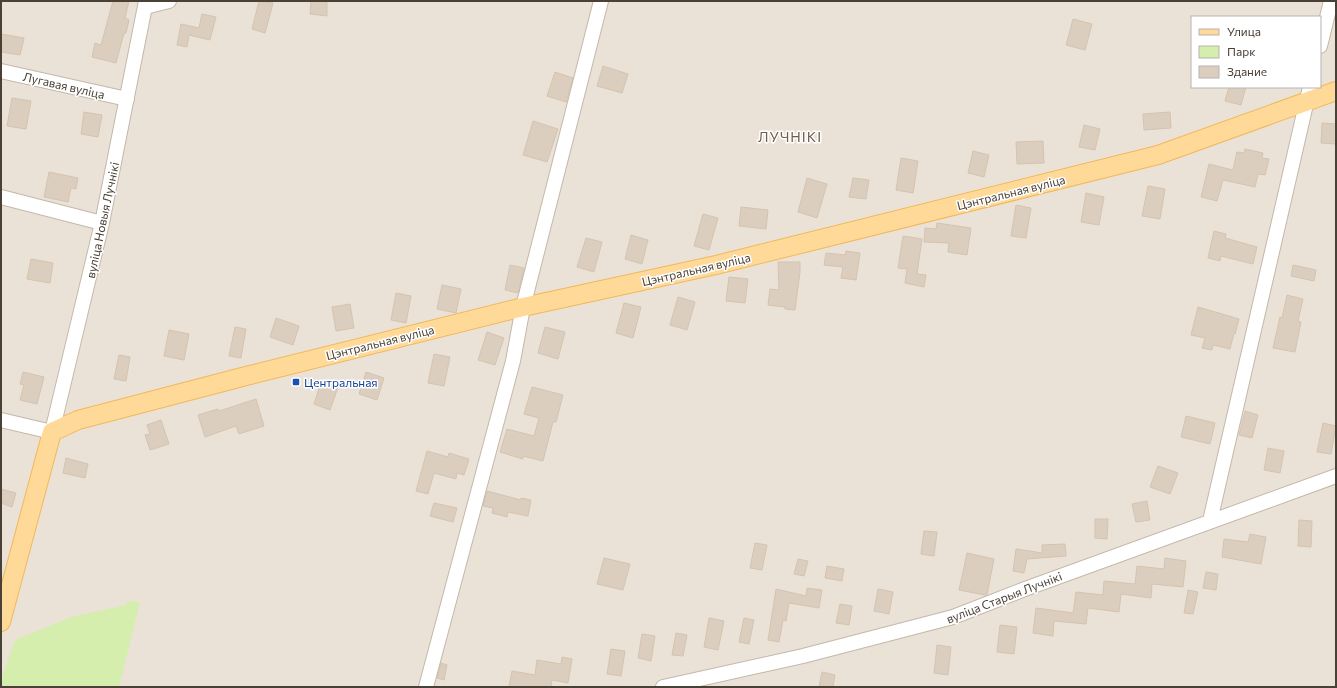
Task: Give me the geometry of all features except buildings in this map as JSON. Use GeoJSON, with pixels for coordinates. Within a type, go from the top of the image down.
{"type":"FeatureCollection","features":[{"type":"Feature","properties":{"kind":"main road","name":"Цэнтральная вуліца"},"geometry":{"type":"LineString","coordinates":[[52,432],[78,420],[523,306],[716,265],[1158,155],[1308,94],[1336,91]]}},
{"type":"Feature","properties":{"kind":"main road"},"geometry":{"type":"LineString","coordinates":[[1,622],[52,432]]}},
{"type":"Feature","properties":{"kind":"street","name":"вуліца Новыя Лучнікі"},"geometry":{"type":"LineString","coordinates":[[52,432],[102,224],[145,4],[169,1]]}},
{"type":"Feature","properties":{"kind":"street"},"geometry":{"type":"LineString","coordinates":[[426,687],[513,361],[523,306],[601,1]]}},
{"type":"Feature","properties":{"kind":"street"},"geometry":{"type":"LineString","coordinates":[[1321,42],[1331,1]]}},
{"type":"Feature","properties":{"kind":"street","name":"Лугавая вуліца"},"geometry":{"type":"LineString","coordinates":[[1,71],[127,99]]}},
{"type":"Feature","properties":{"kind":"street"},"geometry":{"type":"LineString","coordinates":[[1210,521],[1308,94]]}},
{"type":"Feature","properties":{"kind":"street"},"geometry":{"type":"LineString","coordinates":[[1,197],[102,224]]}},
{"type":"Feature","properties":{"kind":"street"},"geometry":{"type":"LineString","coordinates":[[1,420],[52,432]]}},
{"type":"Feature","properties":{"kind":"street","name":"вуліца Старыя Лучнікі"},"geometry":{"type":"LineString","coordinates":[[663,687],[803,656],[953,617],[1032,586],[1336,476]]}},
{"type":"Feature","properties":{"kind":"shaded area"},"geometry":{"type":"Polygon","coordinates":[[[1,1],[1336,1],[1336,687],[1,687],[1,1]]]}},
{"type":"Feature","properties":{"kind":"green space"},"geometry":{"type":"Polygon","coordinates":[[[127,601],[140,602],[119,687],[1,687],[1,680],[15,640],[71,617],[126,605],[127,601]]]}},
{"type":"Feature","properties":{"kind":"place","name":"Центральная"},"geometry":{"type":"Point","coordinates":[296,382]}},
{"type":"Feature","properties":{"kind":"district","name":"ЛУЧНІКІ"},"geometry":{"type":"Point","coordinates":[790,136]}}]}
